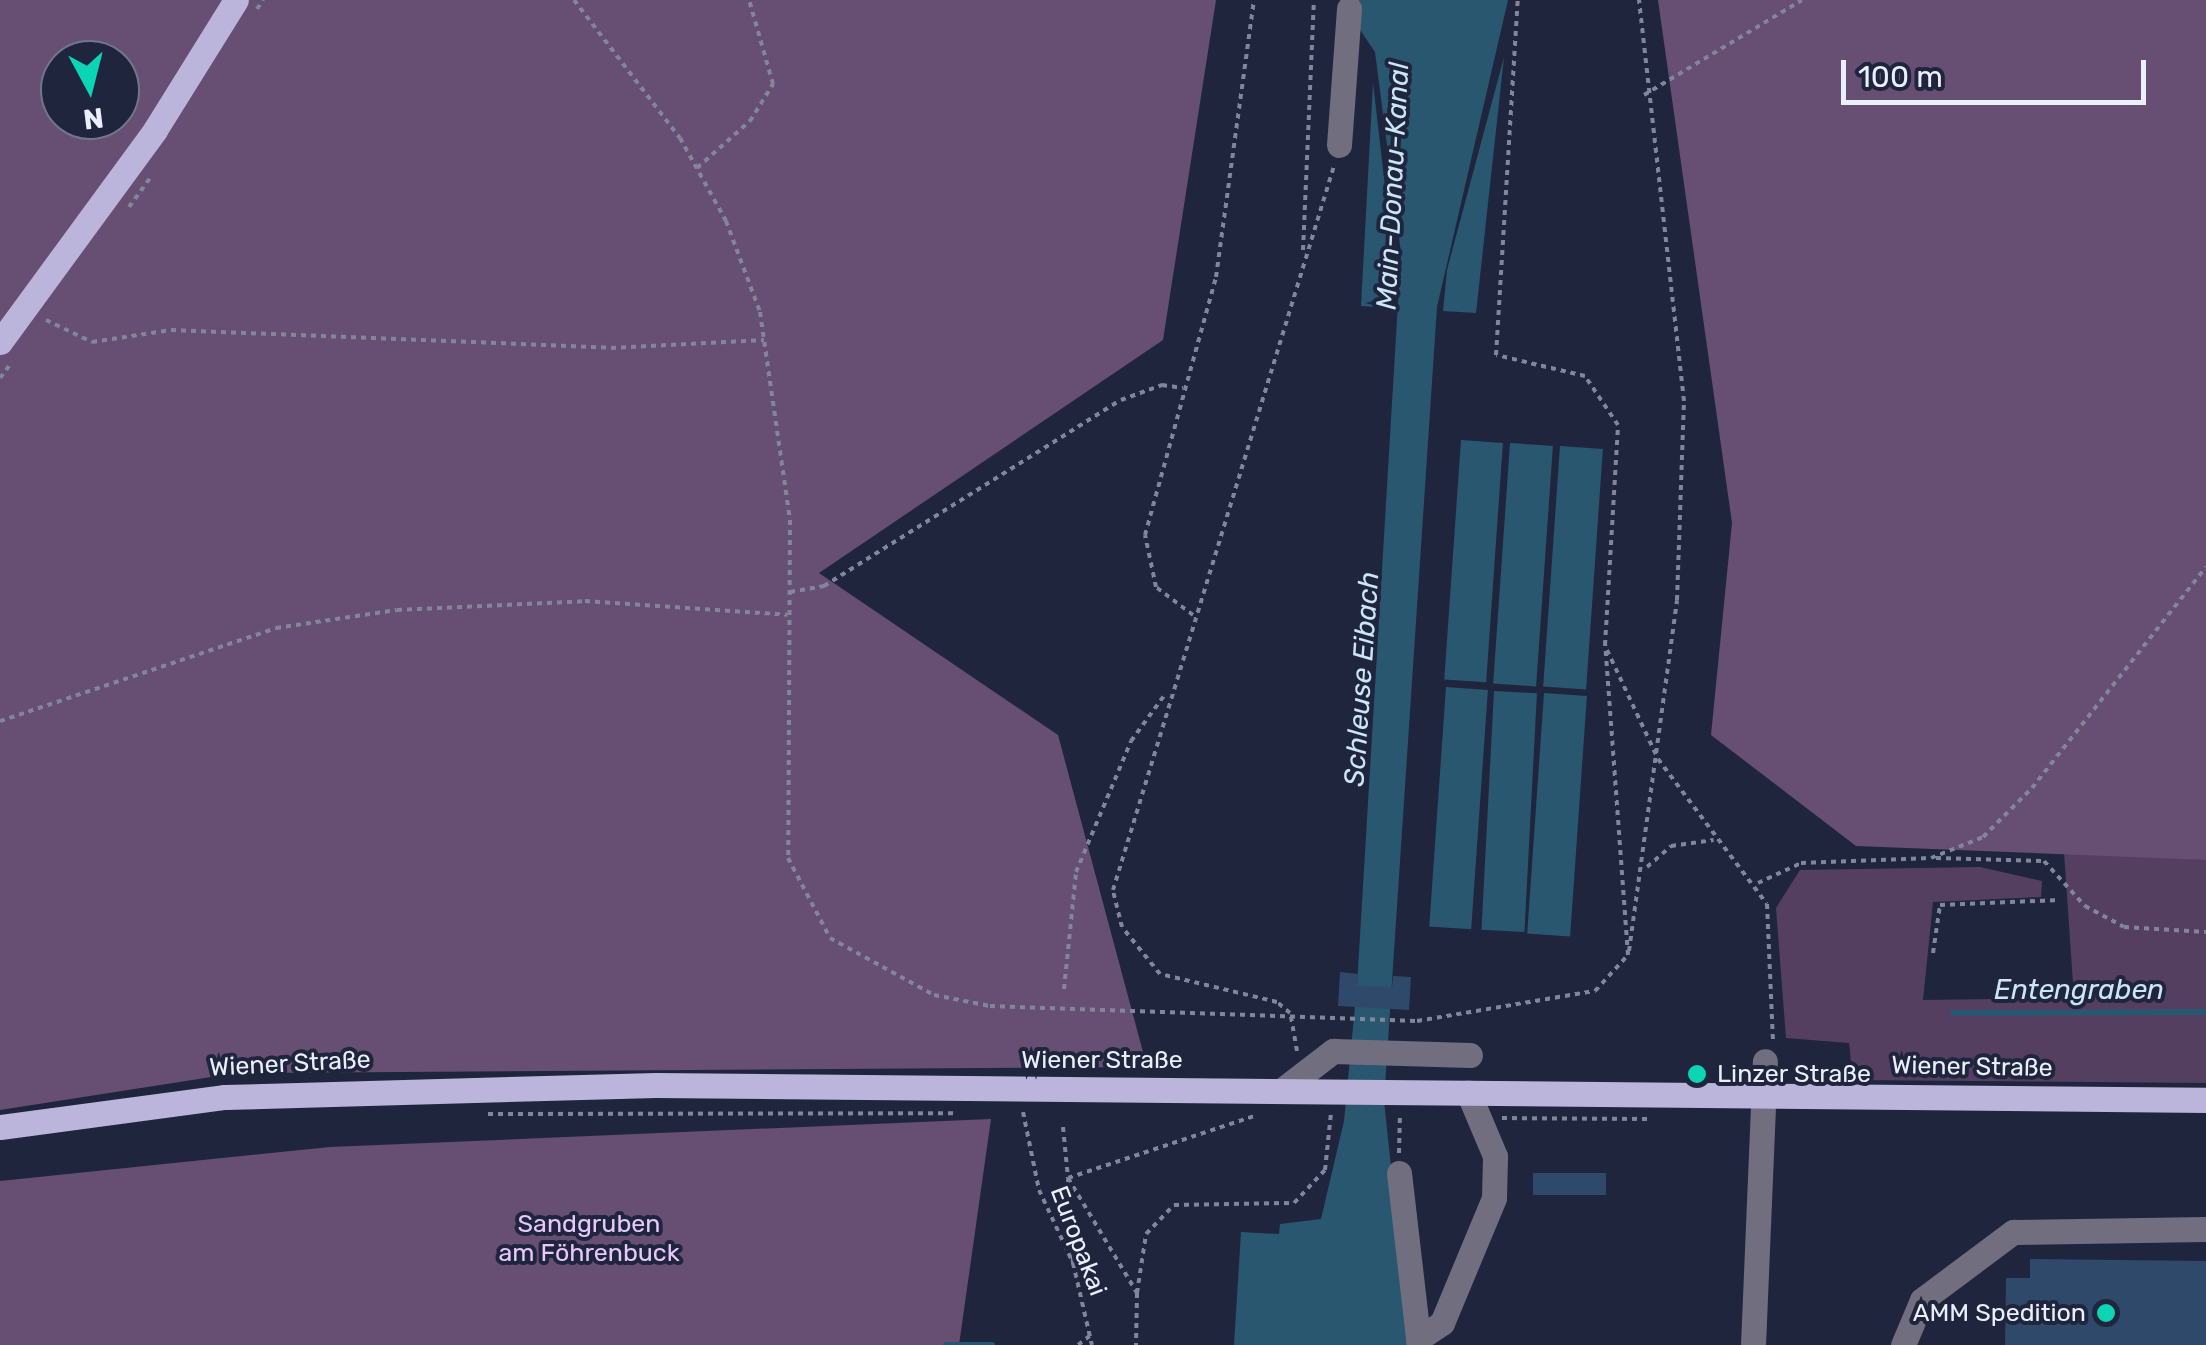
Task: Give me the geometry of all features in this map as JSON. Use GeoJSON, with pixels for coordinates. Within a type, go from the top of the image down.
{"type":"FeatureCollection","features":[{"type":"Feature","properties":{"kind":"main road"},"geometry":{"type":"LineString","coordinates":[[0,342],[236,0]]}},
{"type":"Feature","properties":{"kind":"main road","name":"Wiener Straße"},"geometry":{"type":"LineString","coordinates":[[0,1128],[180,1102],[392,1088],[1021,1101],[1281,1091],[1331,1100],[1401,1100],[1468,1092],[2206,1100]]}},
{"type":"Feature","properties":{"kind":"street"},"geometry":{"type":"LineString","coordinates":[[1340,145],[1349,8]]}},
{"type":"Feature","properties":{"kind":"street"},"geometry":{"type":"LineString","coordinates":[[1281,1091],[1333,1052],[1470,1055]]}},
{"type":"Feature","properties":{"kind":"street"},"geometry":{"type":"LineString","coordinates":[[1753,1345],[1762,1181],[1760,1095],[1766,1061]]}},
{"type":"Feature","properties":{"kind":"street"},"geometry":{"type":"LineString","coordinates":[[1418,1342],[1442,1323],[1494,1198],[1495,1156],[1468,1092]]}},
{"type":"Feature","properties":{"kind":"street"},"geometry":{"type":"LineString","coordinates":[[1399,1174],[1418,1342]]}},
{"type":"Feature","properties":{"kind":"street"},"geometry":{"type":"LineString","coordinates":[[1903,1345],[1922,1300],[2013,1232],[2206,1229]]}},
{"type":"Feature","properties":{"kind":"path"},"geometry":{"type":"LineString","coordinates":[[574,0],[638,74],[697,168],[726,221],[766,340],[786,454],[790,592],[788,858],[830,938],[934,995],[990,1006],[1290,1012],[1416,1021],[1595,991],[1628,956],[1647,866],[1677,600],[1684,401],[1644,96],[1639,0]]}},
{"type":"Feature","properties":{"kind":"path"},"geometry":{"type":"LineString","coordinates":[[697,168],[750,121],[774,84],[748,0]]}},
{"type":"Feature","properties":{"kind":"path"},"geometry":{"type":"LineString","coordinates":[[1192,615],[1156,587],[1146,535],[1216,277],[1254,0]]}},
{"type":"Feature","properties":{"kind":"path"},"geometry":{"type":"LineString","coordinates":[[1303,255],[1314,0]]}},
{"type":"Feature","properties":{"kind":"path"},"geometry":{"type":"LineString","coordinates":[[1518,0],[1496,354],[1584,376],[1618,425],[1605,645],[1628,956]]}},
{"type":"Feature","properties":{"kind":"path"},"geometry":{"type":"LineString","coordinates":[[1644,96],[1802,0]]}},
{"type":"Feature","properties":{"kind":"path"},"geometry":{"type":"LineString","coordinates":[[1281,1091],[1300,1043],[1290,1012],[1258,994],[1186,987],[1160,974],[1122,927],[1115,869],[1340,145]]}},
{"type":"Feature","properties":{"kind":"path"},"geometry":{"type":"LineString","coordinates":[[28,306],[92,342],[172,330],[611,348],[766,340]]}},
{"type":"Feature","properties":{"kind":"path"},"geometry":{"type":"LineString","coordinates":[[790,592],[824,586],[1121,400],[1162,384],[1185,388]]}},
{"type":"Feature","properties":{"kind":"path"},"geometry":{"type":"LineString","coordinates":[[1931,858],[1983,837],[2032,788],[2206,567]]}},
{"type":"Feature","properties":{"kind":"path"},"geometry":{"type":"LineString","coordinates":[[0,721],[276,628],[397,610],[585,601],[790,615]]}},
{"type":"Feature","properties":{"kind":"path"},"geometry":{"type":"LineString","coordinates":[[1605,645],[1658,759],[1716,840],[1758,883],[1774,960],[1775,1035],[1766,1061]]}},
{"type":"Feature","properties":{"kind":"path"},"geometry":{"type":"LineString","coordinates":[[1064,990],[1076,872],[1130,741],[1170,687]]}},
{"type":"Feature","properties":{"kind":"path"},"geometry":{"type":"LineString","coordinates":[[1647,866],[1670,846],[1716,840]]}},
{"type":"Feature","properties":{"kind":"path"},"geometry":{"type":"LineString","coordinates":[[1758,883],[1800,863],[1931,858],[2044,861],[2086,906],[2124,927],[2206,932]]}},
{"type":"Feature","properties":{"kind":"path"},"geometry":{"type":"LineString","coordinates":[[1933,954],[1940,905],[2060,900]]}},
{"type":"Feature","properties":{"kind":"path"},"geometry":{"type":"LineString","coordinates":[[1136,1345],[1137,1293],[1146,1234],[1174,1205],[1294,1204],[1324,1170],[1331,1100]]}},
{"type":"Feature","properties":{"kind":"path"},"geometry":{"type":"LineString","coordinates":[[1399,1174],[1401,1100]]}},
{"type":"Feature","properties":{"kind":"path"},"geometry":{"type":"LineString","coordinates":[[1004,1113],[1021,1101],[1041,1113]]}},
{"type":"Feature","properties":{"kind":"path","name":"Europakai"},"geometry":{"type":"LineString","coordinates":[[1021,1101],[1038,1190],[1072,1263],[1092,1345]]}},
{"type":"Feature","properties":{"kind":"path"},"geometry":{"type":"LineString","coordinates":[[1068,1178],[1272,1109],[1220,1112]]}},
{"type":"Feature","properties":{"kind":"path"},"geometry":{"type":"LineString","coordinates":[[480,1114],[965,1112]]}},
{"type":"Feature","properties":{"kind":"path"},"geometry":{"type":"LineString","coordinates":[[1063,1126],[1072,1263]]}},
{"type":"Feature","properties":{"kind":"path"},"geometry":{"type":"LineString","coordinates":[[1068,1178],[1137,1293]]}},
{"type":"Feature","properties":{"kind":"path"},"geometry":{"type":"LineString","coordinates":[[1078,1345],[1092,1334]]}},
{"type":"Feature","properties":{"kind":"shaded area"},"geometry":{"type":"Polygon","coordinates":[[[2064,852],[2206,860],[2206,1083],[1853,1080],[1849,1043],[1786,1038],[1776,908],[1800,870],[1980,867],[2042,881],[2041,897],[1933,902],[1923,1000],[2074,998],[2064,852]]]}},
{"type":"Feature","properties":{"kind":"green space"},"geometry":{"type":"Polygon","coordinates":[[[0,0],[1216,0],[1163,340],[819,573],[1058,735],[1147,1067],[237,1073],[0,1110],[0,0]]]}},
{"type":"Feature","properties":{"kind":"green space"},"geometry":{"type":"Polygon","coordinates":[[[1658,0],[2206,0],[2206,860],[1856,846],[1711,735],[1732,523],[1658,0]]]}},
{"type":"Feature","properties":{"kind":"green space","name":"Sandgruben am Föhrenbuck"},"geometry":{"type":"Polygon","coordinates":[[[991,1119],[959,1345],[0,1345],[0,1181],[330,1147],[991,1119]]]}},
{"type":"Feature","properties":{"kind":"water","name":"Main-Donau-Kanal"},"geometry":{"type":"Polygon","coordinates":[[[1340,0],[1508,0],[1437,307],[1384,1101],[1410,1345],[1234,1345],[1241,1232],[1279,1234],[1280,1224],[1321,1219],[1344,1121],[1357,986],[1401,253],[1375,52],[1340,0]]]}},
{"type":"Feature","properties":{"kind":"water"},"geometry":{"type":"Polygon","coordinates":[[[1504,57],[1476,313],[1443,311],[1447,270],[1504,57]]]}},
{"type":"Feature","properties":{"kind":"water"},"geometry":{"type":"Polygon","coordinates":[[[1373,83],[1394,264],[1393,308],[1361,306],[1373,83]]]}},
{"type":"Feature","properties":{"kind":"water"},"geometry":{"type":"Polygon","coordinates":[[[1461,440],[1503,443],[1486,682],[1444,679],[1461,440]]]}},
{"type":"Feature","properties":{"kind":"water"},"geometry":{"type":"Polygon","coordinates":[[[1510,443],[1553,446],[1536,686],[1493,683],[1510,443]]]}},
{"type":"Feature","properties":{"kind":"water"},"geometry":{"type":"Polygon","coordinates":[[[1560,446],[1603,449],[1586,689],[1543,686],[1560,446]]]}},
{"type":"Feature","properties":{"kind":"water"},"geometry":{"type":"Polygon","coordinates":[[[1446,687],[1488,690],[1471,929],[1429,926],[1446,687]]]}},
{"type":"Feature","properties":{"kind":"water"},"geometry":{"type":"Polygon","coordinates":[[[1494,691],[1537,693],[1524,932],[1481,930],[1494,691]]]}},
{"type":"Feature","properties":{"kind":"water"},"geometry":{"type":"Polygon","coordinates":[[[1544,693],[1587,696],[1570,936],[1527,933],[1544,693]]]}},
{"type":"Feature","properties":{"kind":"building"},"geometry":{"type":"Polygon","coordinates":[[[1340,972],[1358,974],[1357,986],[1392,987],[1393,976],[1411,977],[1409,1010],[1338,1006],[1340,972]]]}},
{"type":"Feature","properties":{"kind":"building"},"geometry":{"type":"Polygon","coordinates":[[[1533,1173],[1606,1173],[1606,1195],[1533,1195],[1533,1173]]]}},
{"type":"Feature","properties":{"kind":"building","name":"AMM Spedition"},"geometry":{"type":"Polygon","coordinates":[[[2030,1259],[2206,1261],[2206,1345],[2005,1345],[2006,1278],[2030,1278],[2030,1259]]]}},
{"type":"Feature","properties":{"kind":"waterway","name":"Entengraben"},"geometry":{"type":"LineString","coordinates":[[1953,1013],[2206,1012]]}},
{"type":"Feature","properties":{"kind":"waterway","name":"Entengraben"},"geometry":{"type":"LineString","coordinates":[[946,1345],[992,1345]]}},
{"type":"Feature","properties":{"kind":"place","name":"Linzer Straße"},"geometry":{"type":"Point","coordinates":[1697,1074]}},
{"type":"Feature","properties":{"kind":"place","name":"AMM Spedition"},"geometry":{"type":"Point","coordinates":[2106,1313]}},
{"type":"Feature","properties":{"kind":"water label","name":"Schleuse Eibach"},"geometry":{"type":"Point","coordinates":[1362,679]}}]}
